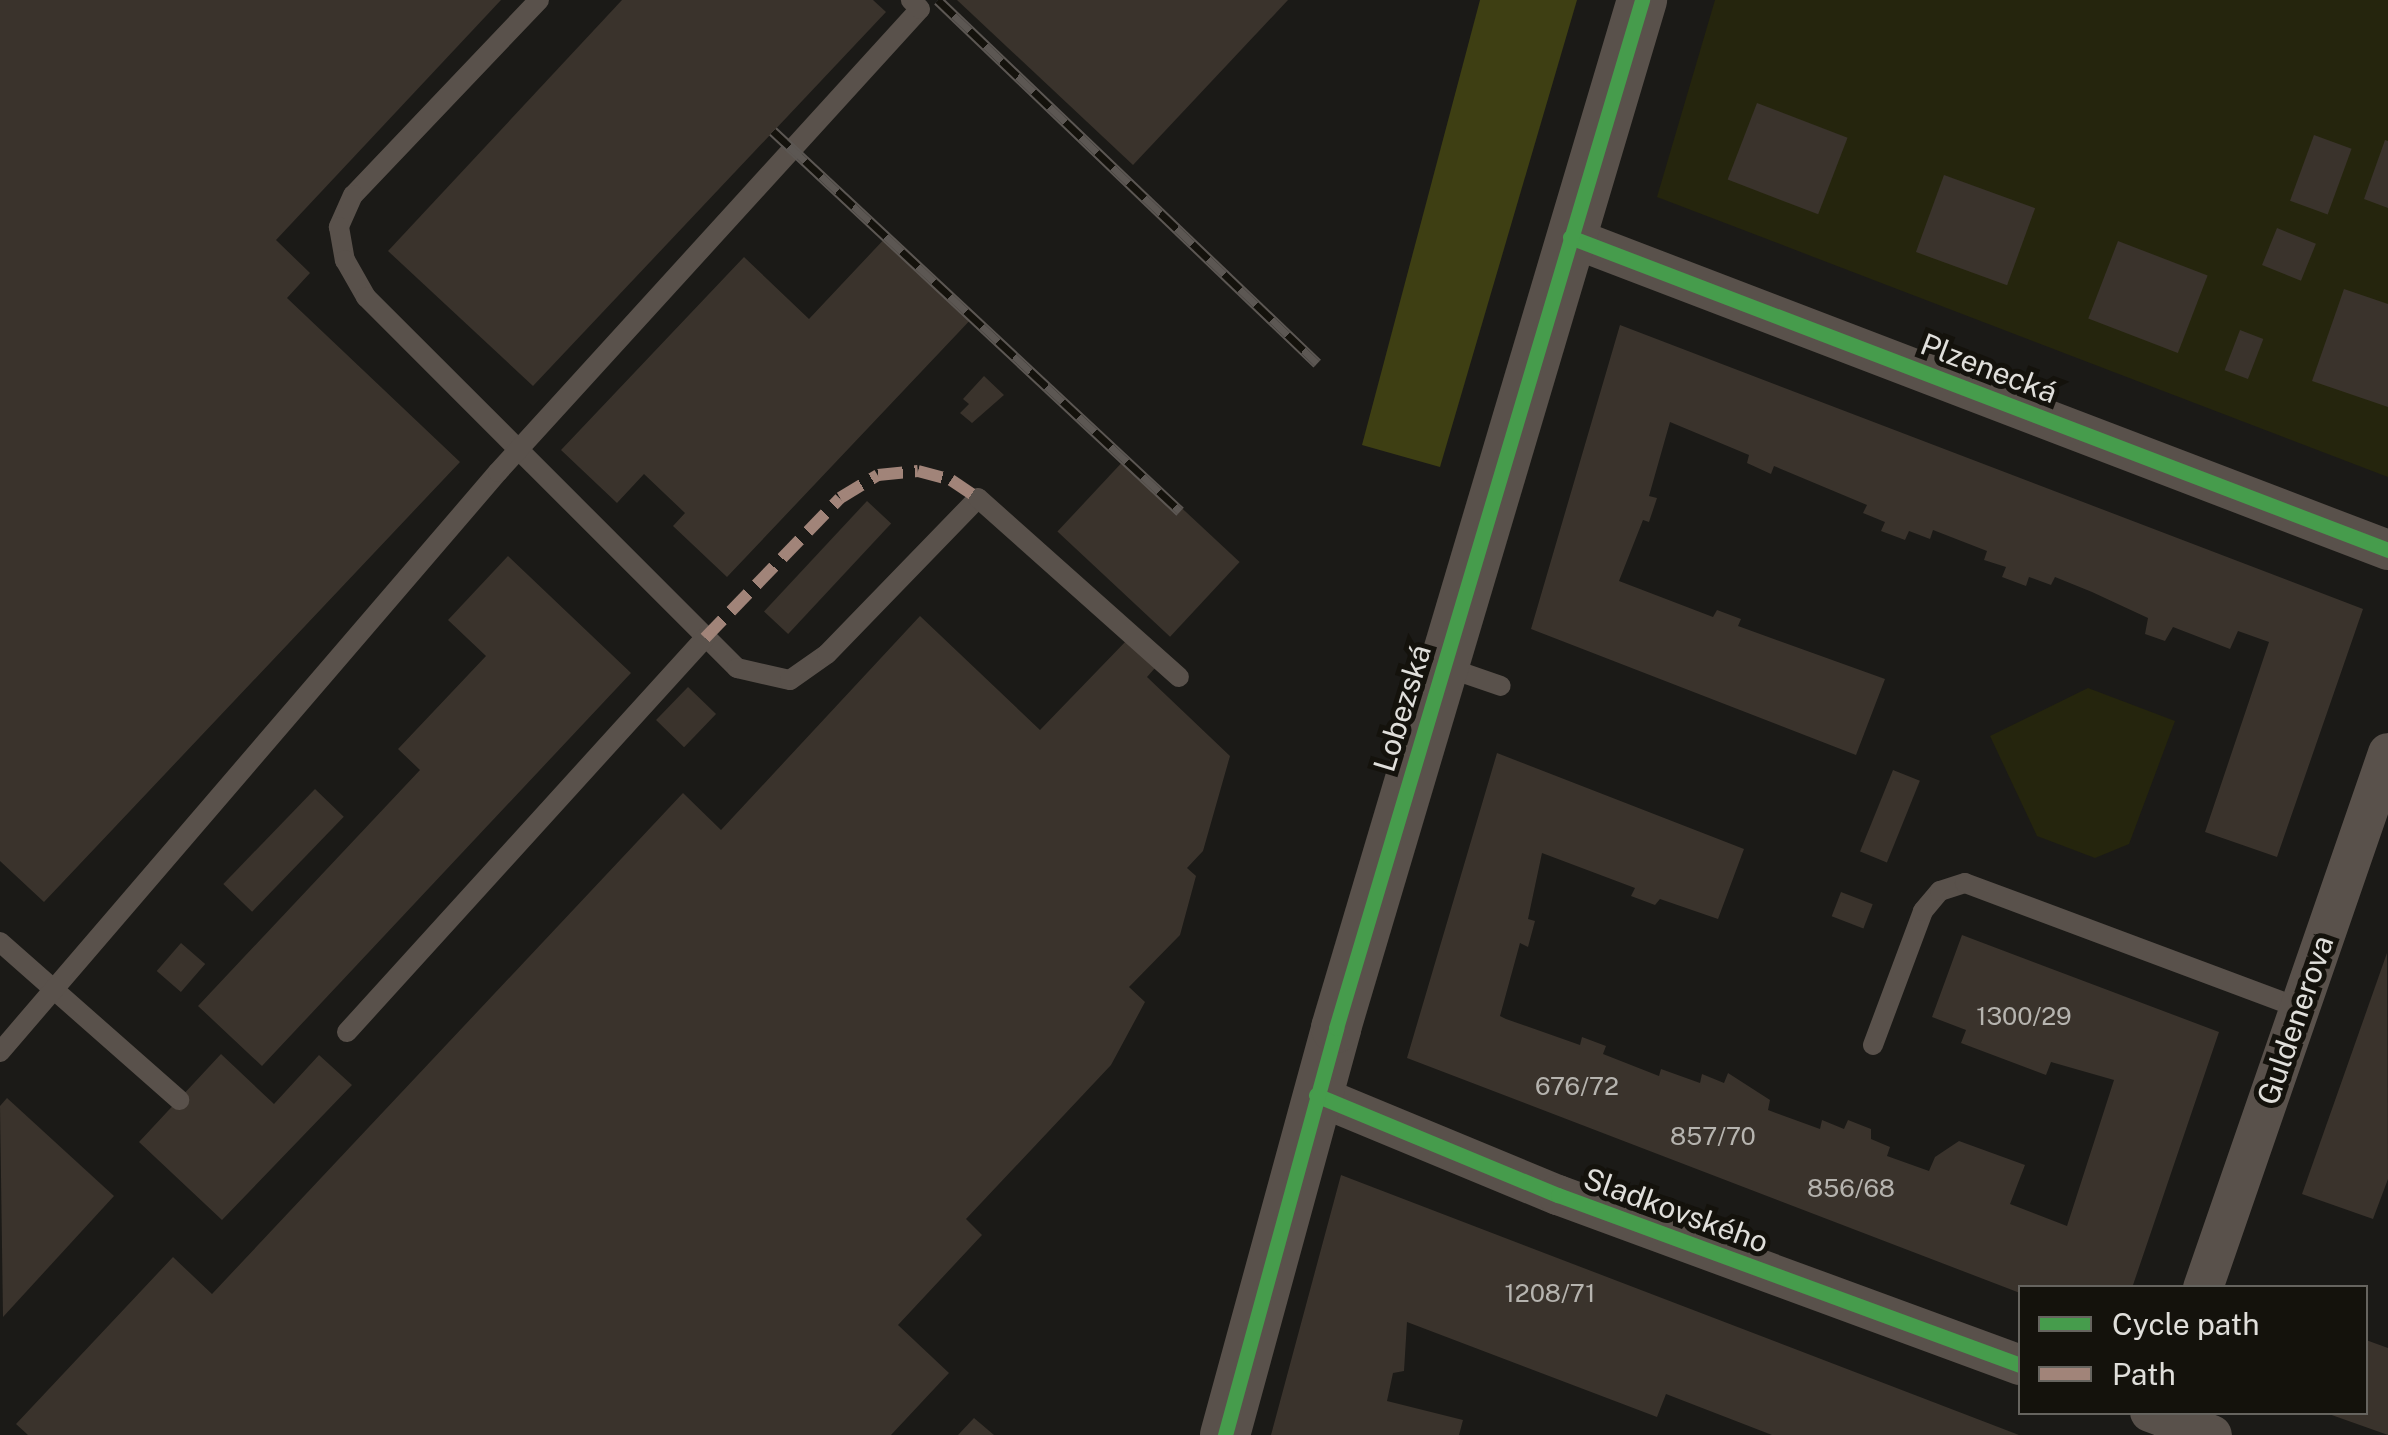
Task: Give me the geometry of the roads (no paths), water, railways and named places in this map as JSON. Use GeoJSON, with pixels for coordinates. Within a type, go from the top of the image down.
{"type":"FeatureCollection","features":[{"type":"Feature","properties":{"kind":"street","name":"Lobezská"},"geometry":{"type":"LineString","coordinates":[[1225,1435],[1316,1095],[1642,0]]}},
{"type":"Feature","properties":{"kind":"street","name":"Plzenecká"},"geometry":{"type":"LineString","coordinates":[[1570,237],[2388,550]]}},
{"type":"Feature","properties":{"kind":"street","name":"Guldenerova"},"geometry":{"type":"LineString","coordinates":[[2204,1285],[2388,753]]}},
{"type":"Feature","properties":{"kind":"street","name":"Sladkovského"},"geometry":{"type":"LineString","coordinates":[[1316,1095],[1558,1196],[2018,1365]]}},
{"type":"Feature","properties":{"kind":"street"},"geometry":{"type":"LineString","coordinates":[[2156,1419],[2212,1435]]}},
{"type":"Feature","properties":{"kind":"lane"},"geometry":{"type":"LineString","coordinates":[[538,0],[354,195],[340,226],[346,260],[366,297],[738,668],[790,680],[828,654],[978,498],[1179,677]]}},
{"type":"Feature","properties":{"kind":"lane"},"geometry":{"type":"LineString","coordinates":[[0,1052],[56,992],[518,451],[920,10],[911,0]]}},
{"type":"Feature","properties":{"kind":"lane"},"geometry":{"type":"LineString","coordinates":[[347,1032],[705,638]]}},
{"type":"Feature","properties":{"kind":"lane"},"geometry":{"type":"LineString","coordinates":[[1442,666],[1501,686]]}},
{"type":"Feature","properties":{"kind":"lane"},"geometry":{"type":"LineString","coordinates":[[1874,1045],[1923,911],[1940,891],[1965,883],[2299,1008]]}},
{"type":"Feature","properties":{"kind":"lane"},"geometry":{"type":"LineString","coordinates":[[0,942],[178,1100]]}},
{"type":"Feature","properties":{"kind":"railway"},"geometry":{"type":"LineString","coordinates":[[938,0],[1317,363]]}},
{"type":"Feature","properties":{"kind":"railway"},"geometry":{"type":"LineString","coordinates":[[773,131],[1180,511]]}}]}
